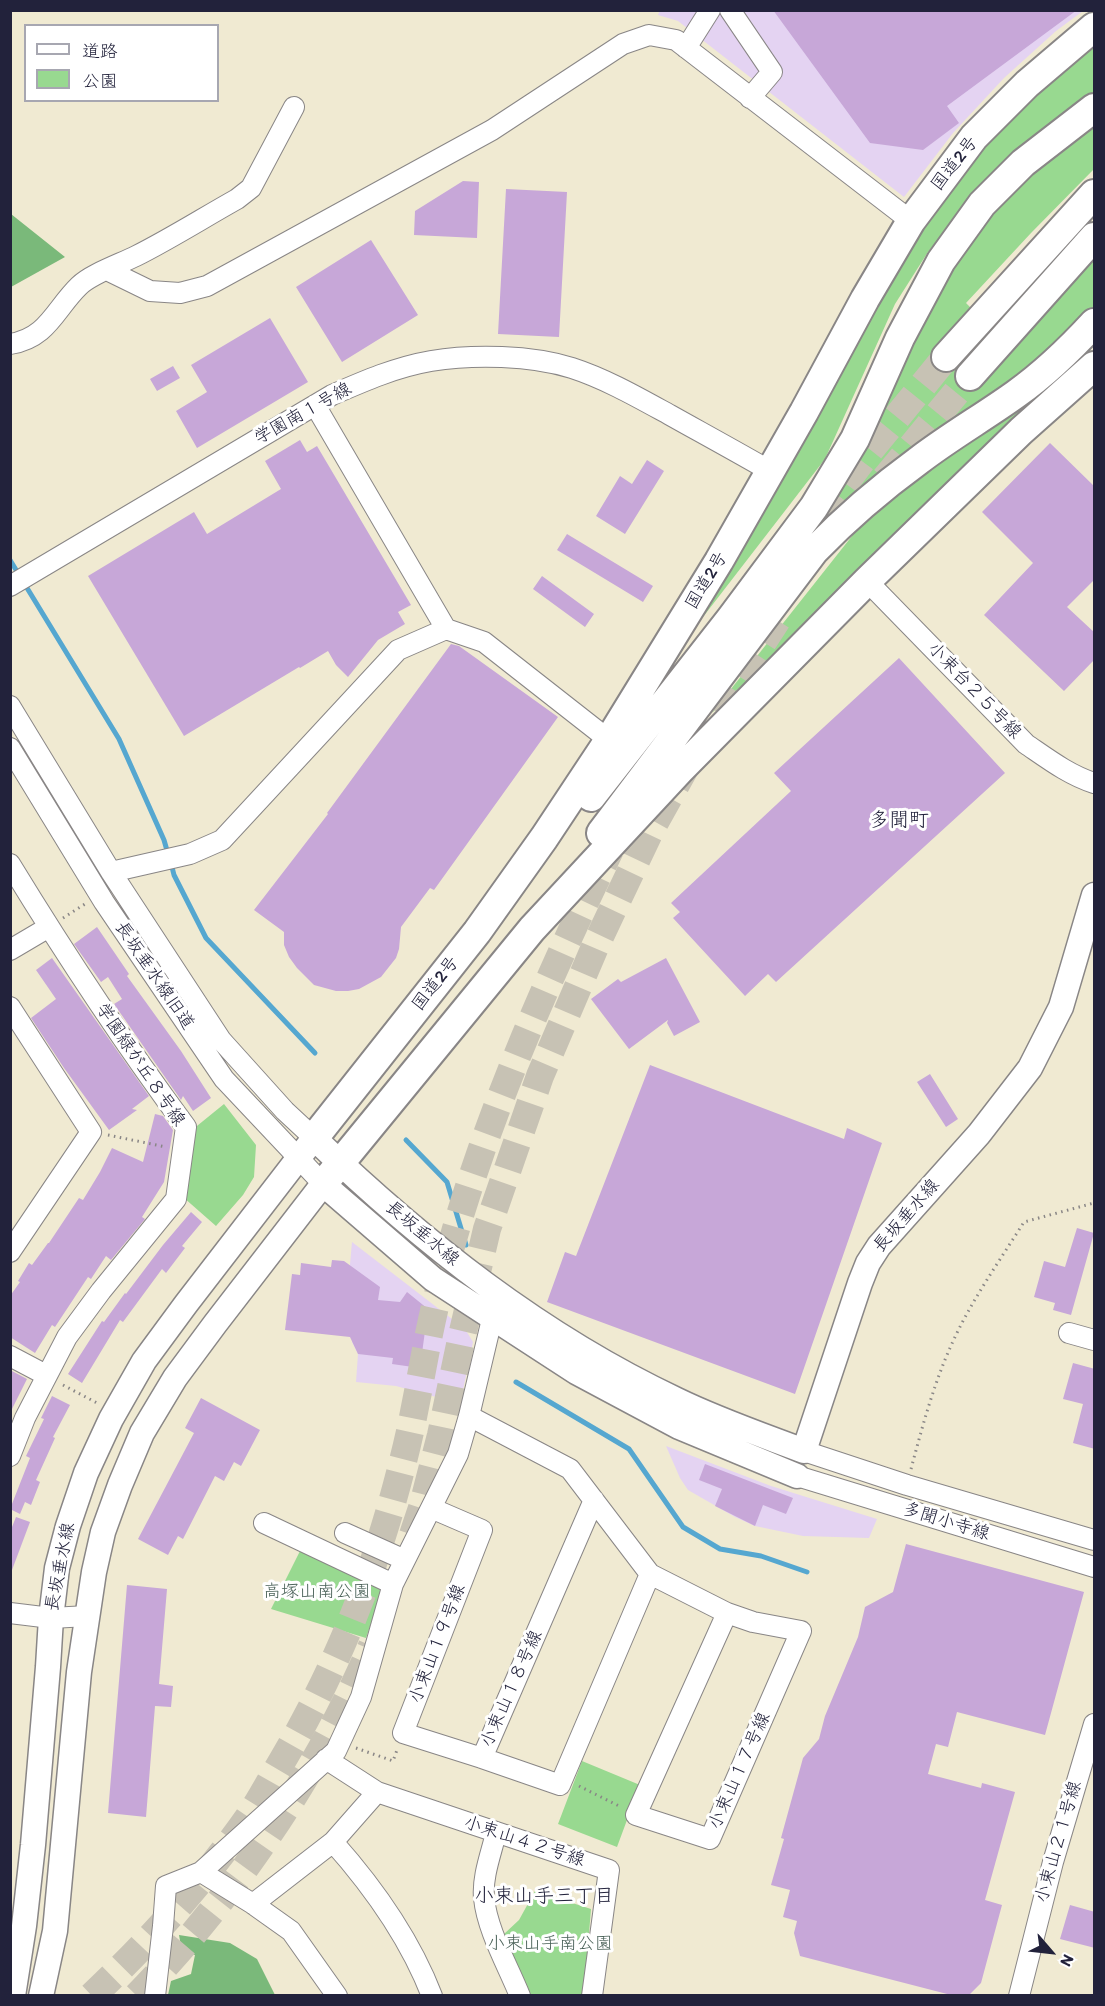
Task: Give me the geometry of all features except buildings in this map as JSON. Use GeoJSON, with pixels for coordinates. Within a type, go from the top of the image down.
{"type":"FeatureCollection","features":[{"type":"Feature","properties":{"kind":"highway","name":"国道2号"},"geometry":{"type":"LineString","coordinates":[[306,1149],[477,932],[544,838],[609,740],[719,561],[911,221],[974,137],[1027,84],[1095,27]]}},
{"type":"Feature","properties":{"kind":"highway"},"geometry":{"type":"LineString","coordinates":[[477,932],[579,814],[814,507],[855,439],[900,338],[941,261],[982,204],[1023,163],[1095,108]]}},
{"type":"Feature","properties":{"kind":"highway"},"geometry":{"type":"LineString","coordinates":[[946,357],[1095,194]]}},
{"type":"Feature","properties":{"kind":"highway"},"geometry":{"type":"LineString","coordinates":[[970,376],[1095,237]]}},
{"type":"Feature","properties":{"kind":"highway"},"geometry":{"type":"LineString","coordinates":[[532,929],[628,795],[822,543],[872,496],[919,459],[1018,392],[1078,341],[1095,323]]}},
{"type":"Feature","properties":{"kind":"highway"},"geometry":{"type":"LineString","coordinates":[[331,1173],[532,929],[679,771],[867,581],[1021,431],[1095,366]]}},
{"type":"Feature","properties":{"kind":"main road","name":"長坂垂水線"},"geometry":{"type":"LineString","coordinates":[[331,1173],[426,1239],[495,1293],[609,1365],[678,1401],[804,1451],[868,1263],[879,1246],[979,1134],[1030,1068],[1061,1007],[1092,910]]}},
{"type":"Feature","properties":{"kind":"main road","name":"長坂垂水線"},"geometry":{"type":"LineString","coordinates":[[13,1995],[33,1845],[57,1568],[86,1473],[115,1413],[144,1361],[306,1149],[433,1279],[492,1319],[576,1372],[679,1426],[797,1476]]}},
{"type":"Feature","properties":{"kind":"main road","name":"長坂垂水線"},"geometry":{"type":"LineString","coordinates":[[41,1995],[55,1931],[79,1672],[93,1572],[103,1532],[142,1433],[175,1378],[331,1173]]}},
{"type":"Feature","properties":{"kind":"street"},"geometry":{"type":"LineString","coordinates":[[686,48],[710,10]]}},
{"type":"Feature","properties":{"kind":"street"},"geometry":{"type":"LineString","coordinates":[[730,10],[772,72],[750,98]]}},
{"type":"Feature","properties":{"kind":"street"},"geometry":{"type":"LineString","coordinates":[[107,270],[150,291],[180,293],[207,286],[492,130],[623,44],[650,35],[676,40],[911,221]]}},
{"type":"Feature","properties":{"kind":"street"},"geometry":{"type":"LineString","coordinates":[[10,344],[22,342],[37,334],[53,319],[79,285],[138,255],[237,199],[251,188],[294,107]]}},
{"type":"Feature","properties":{"kind":"street","name":"学園南１号線"},"geometry":{"type":"LineString","coordinates":[[10,586],[332,395],[384,373],[430,361],[477,356],[526,359],[570,368],[613,385],[770,471]]}},
{"type":"Feature","properties":{"kind":"street"},"geometry":{"type":"LineString","coordinates":[[315,405],[446,629],[484,642],[609,740]]}},
{"type":"Feature","properties":{"kind":"street","name":"小束台２５号線"},"geometry":{"type":"LineString","coordinates":[[867,581],[1026,744],[1055,764],[1084,780],[1095,783]]}},
{"type":"Feature","properties":{"kind":"street"},"geometry":{"type":"LineString","coordinates":[[111,872],[190,854],[222,840],[399,650],[446,629]]}},
{"type":"Feature","properties":{"kind":"street","name":"長坂垂水線旧道"},"geometry":{"type":"LineString","coordinates":[[10,706],[111,872],[221,1040],[285,1111],[306,1149]]}},
{"type":"Feature","properties":{"kind":"street","name":"長坂垂水線旧道"},"geometry":{"type":"LineString","coordinates":[[10,748],[104,902],[224,1079],[306,1149]]}},
{"type":"Feature","properties":{"kind":"street","name":"学園緑が丘８号線"},"geometry":{"type":"LineString","coordinates":[[10,864],[48,927],[127,1047],[186,1127],[176,1199],[67,1337],[25,1418],[10,1455]]}},
{"type":"Feature","properties":{"kind":"street"},"geometry":{"type":"LineString","coordinates":[[10,950],[48,927]]}},
{"type":"Feature","properties":{"kind":"street"},"geometry":{"type":"LineString","coordinates":[[10,1007],[92,1132],[10,1252]]}},
{"type":"Feature","properties":{"kind":"street"},"geometry":{"type":"LineString","coordinates":[[155,1994],[166,1886],[201,1872],[336,1751],[361,1697],[393,1584],[458,1454],[470,1416],[492,1319]]}},
{"type":"Feature","properties":{"kind":"street"},"geometry":{"type":"LineString","coordinates":[[1069,1333],[1095,1340]]}},
{"type":"Feature","properties":{"kind":"street"},"geometry":{"type":"LineString","coordinates":[[10,1356],[46,1375]]}},
{"type":"Feature","properties":{"kind":"street","name":"小束山１７号線"},"geometry":{"type":"LineString","coordinates":[[470,1416],[570,1469],[650,1574],[728,1613],[753,1622],[801,1631],[710,1839],[636,1815]]}},
{"type":"Feature","properties":{"kind":"street","name":"多聞小寺線"},"geometry":{"type":"LineString","coordinates":[[804,1451],[908,1485],[1095,1540]]}},
{"type":"Feature","properties":{"kind":"street","name":"多聞小寺線"},"geometry":{"type":"LineString","coordinates":[[797,1476],[1095,1567]]}},
{"type":"Feature","properties":{"kind":"street","name":"小束山１８号線"},"geometry":{"type":"LineString","coordinates":[[563,1777],[560,1785],[482,1758],[594,1500]]}},
{"type":"Feature","properties":{"kind":"street","name":"小束山１９号線"},"geometry":{"type":"LineString","coordinates":[[431,1508],[482,1530],[403,1732],[482,1758]]}},
{"type":"Feature","properties":{"kind":"street"},"geometry":{"type":"LineString","coordinates":[[264,1523],[393,1584]]}},
{"type":"Feature","properties":{"kind":"street"},"geometry":{"type":"LineString","coordinates":[[345,1533],[405,1560]]}},
{"type":"Feature","properties":{"kind":"street"},"geometry":{"type":"LineString","coordinates":[[563,1777],[650,1574]]}},
{"type":"Feature","properties":{"kind":"street"},"geometry":{"type":"LineString","coordinates":[[10,1613],[51,1618],[88,1616]]}},
{"type":"Feature","properties":{"kind":"street"},"geometry":{"type":"LineString","coordinates":[[636,1815],[728,1613]]}},
{"type":"Feature","properties":{"kind":"street","name":"小束山２１号線"},"geometry":{"type":"LineString","coordinates":[[1019,1995],[1077,1775],[1095,1724]]}},
{"type":"Feature","properties":{"kind":"street","name":"小束山４２号線"},"geometry":{"type":"LineString","coordinates":[[327,1759],[378,1792],[609,1870],[592,1995]]}},
{"type":"Feature","properties":{"kind":"street"},"geometry":{"type":"LineString","coordinates":[[253,1904],[333,1842],[378,1792]]}},
{"type":"Feature","properties":{"kind":"street"},"geometry":{"type":"LineString","coordinates":[[496,1833],[486,1869],[484,1898],[490,1924],[520,1995]]}},
{"type":"Feature","properties":{"kind":"street"},"geometry":{"type":"LineString","coordinates":[[333,1842],[359,1870],[412,1950],[432,1995]]}},
{"type":"Feature","properties":{"kind":"street"},"geometry":{"type":"LineString","coordinates":[[201,1872],[291,1931],[337,1995]]}},
{"type":"Feature","properties":{"kind":"path"},"geometry":{"type":"LineString","coordinates":[[48,927],[89,902]]}},
{"type":"Feature","properties":{"kind":"path"},"geometry":{"type":"LineString","coordinates":[[92,1132],[181,1150]]}},
{"type":"Feature","properties":{"kind":"path"},"geometry":{"type":"LineString","coordinates":[[908,1485],[929,1401],[954,1338],[970,1308],[1024,1222],[1095,1203]]}},
{"type":"Feature","properties":{"kind":"path"},"geometry":{"type":"LineString","coordinates":[[46,1375],[115,1413]]}},
{"type":"Feature","properties":{"kind":"path"},"geometry":{"type":"LineString","coordinates":[[340,1742],[393,1761]]}},
{"type":"Feature","properties":{"kind":"path"},"geometry":{"type":"LineString","coordinates":[[563,1777],[636,1815]]}},
{"type":"Feature","properties":{"kind":"shaded area"},"geometry":{"type":"Polygon","coordinates":[[[660,10],[1083,11],[1056,31],[1004,78],[953,133],[904,197],[678,21],[658,15],[660,10]]]}},
{"type":"Feature","properties":{"kind":"shaded area"},"geometry":{"type":"Polygon","coordinates":[[[352,1242],[465,1329],[473,1342],[459,1409],[436,1397],[396,1386],[356,1382],[358,1354],[352,1342],[358,1295],[348,1287],[352,1242]]]}},
{"type":"Feature","properties":{"kind":"shaded area"},"geometry":{"type":"Polygon","coordinates":[[[666,1446],[771,1486],[877,1519],[869,1538],[803,1536],[755,1526],[688,1490],[666,1446]]]}},
{"type":"Feature","properties":{"kind":"green space"},"geometry":{"type":"Polygon","coordinates":[[[1094,47],[1094,92],[1032,138],[982,186],[928,252],[895,304],[825,459],[703,617],[908,247],[996,132],[1057,75],[1094,47]]]}},
{"type":"Feature","properties":{"kind":"green space"},"geometry":{"type":"Polygon","coordinates":[[[1094,123],[1094,169],[966,303],[971,308],[937,350],[977,384],[1094,259],[1094,310],[1050,354],[848,503],[834,494],[941,279],[1000,203],[1037,166],[1094,123]]]}},
{"type":"Feature","properties":{"kind":"green space"},"geometry":{"type":"Polygon","coordinates":[[[11,214],[65,257],[10,287],[11,214]]]}},
{"type":"Feature","properties":{"kind":"green space"},"geometry":{"type":"Polygon","coordinates":[[[1094,351],[1094,358],[712,713],[871,512],[892,493],[1046,392],[1094,351]]]}},
{"type":"Feature","properties":{"kind":"green space"},"geometry":{"type":"Polygon","coordinates":[[[224,1104],[256,1145],[254,1177],[243,1195],[216,1226],[183,1197],[192,1130],[224,1104]]]}},
{"type":"Feature","properties":{"kind":"green space","name":"高塚山南公園"},"geometry":{"type":"Polygon","coordinates":[[[300,1551],[383,1589],[366,1638],[271,1609],[300,1551]]]}},
{"type":"Feature","properties":{"kind":"green space"},"geometry":{"type":"Polygon","coordinates":[[[582,1761],[640,1785],[617,1847],[558,1824],[582,1761]]]}},
{"type":"Feature","properties":{"kind":"green space","name":"小束山手南公園"},"geometry":{"type":"Polygon","coordinates":[[[535,1891],[591,1909],[584,1995],[529,1995],[504,1934],[519,1920],[535,1891]]]}},
{"type":"Feature","properties":{"kind":"green space"},"geometry":{"type":"Polygon","coordinates":[[[179,1935],[230,1943],[257,1959],[275,1995],[168,1995],[171,1981],[191,1974],[195,1955],[182,1952],[179,1935]]]}},
{"type":"Feature","properties":{"kind":"waterway"},"geometry":{"type":"LineString","coordinates":[[10,560],[119,739],[164,840],[168,854]]}},
{"type":"Feature","properties":{"kind":"waterway"},"geometry":{"type":"LineString","coordinates":[[171,863],[174,875],[206,938],[315,1053]]}},
{"type":"Feature","properties":{"kind":"waterway"},"geometry":{"type":"LineString","coordinates":[[406,1140],[447,1182],[466,1245]]}},
{"type":"Feature","properties":{"kind":"waterway"},"geometry":{"type":"LineString","coordinates":[[516,1382],[629,1449],[683,1527],[720,1549],[761,1556],[807,1572]]}},
{"type":"Feature","properties":{"kind":"tunnel"},"geometry":{"type":"LineString","coordinates":[[820,517],[866,455],[946,357]]}},
{"type":"Feature","properties":{"kind":"tunnel"},"geometry":{"type":"LineString","coordinates":[[885,479],[970,376]]}},
{"type":"Feature","properties":{"kind":"tunnel"},"geometry":{"type":"LineString","coordinates":[[413,1535],[441,1435],[487,1229],[540,1076],[595,947],[650,831],[708,727],[777,620]]}},
{"type":"Feature","properties":{"kind":"tunnel"},"geometry":{"type":"LineString","coordinates":[[92,1996],[174,1911],[213,1865],[248,1818],[299,1731],[336,1657],[367,1581],[392,1502],[408,1441],[437,1298],[482,1149],[532,1019],[610,850]]}},
{"type":"Feature","properties":{"kind":"tunnel"},"geometry":{"type":"LineString","coordinates":[[137,1996],[207,1917],[270,1832],[325,1741],[372,1646]]}},
{"type":"Feature","properties":{"kind":"district","name":"多聞町"},"geometry":{"type":"Point","coordinates":[899,821]}},
{"type":"Feature","properties":{"kind":"district","name":"小束山手三丁目"},"geometry":{"type":"Point","coordinates":[544,1897]}}]}
